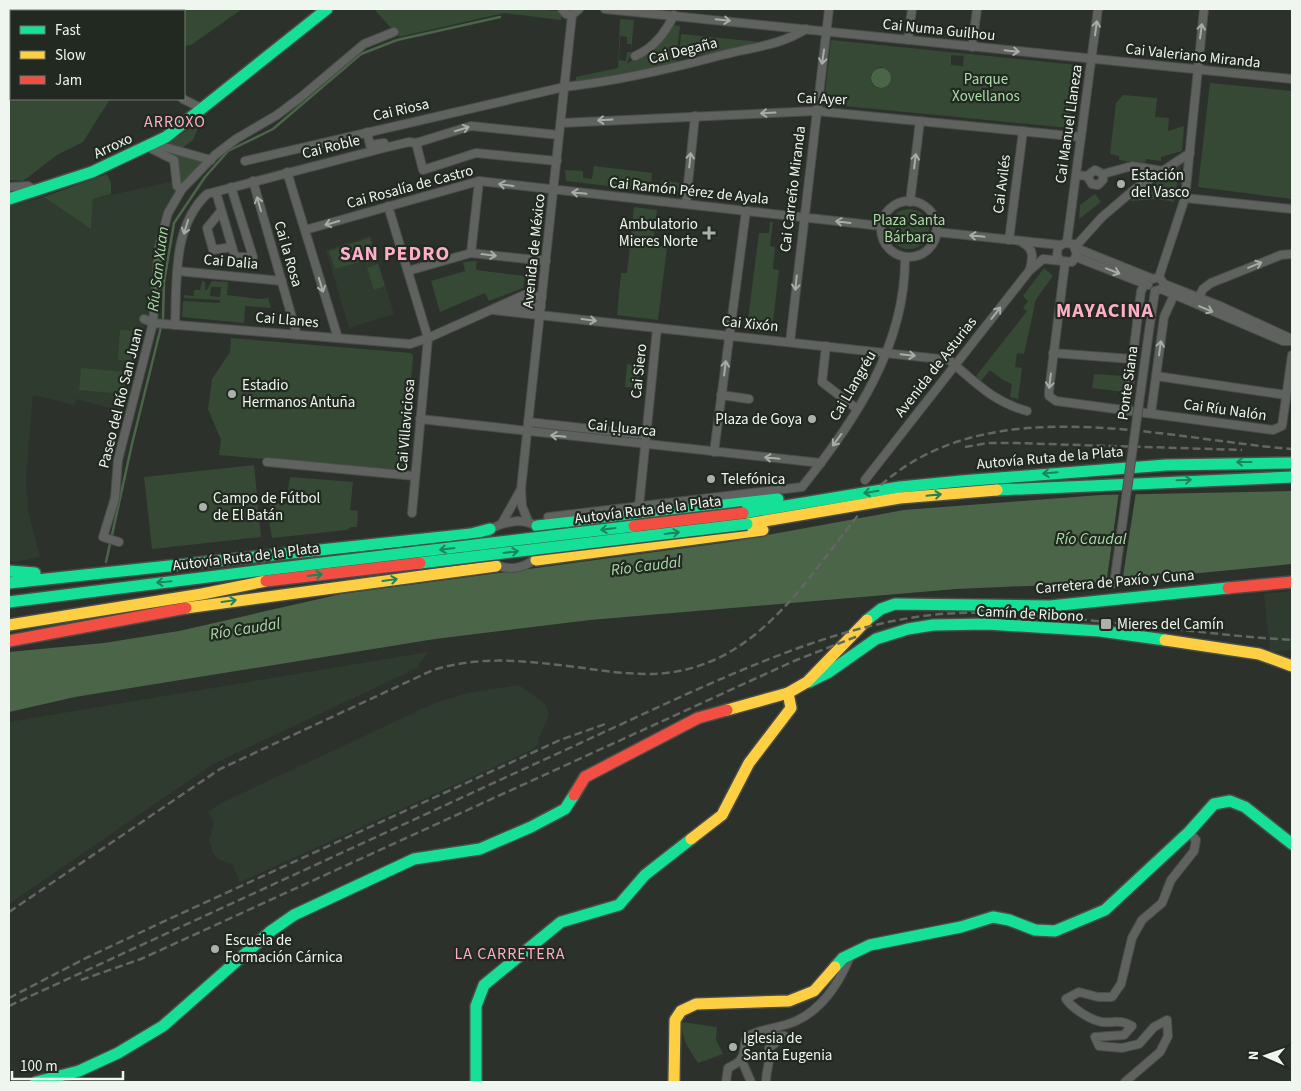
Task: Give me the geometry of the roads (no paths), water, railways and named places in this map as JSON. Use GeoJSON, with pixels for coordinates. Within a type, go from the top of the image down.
{"type":"FeatureCollection","features":[{"type":"Feature","properties":{"kind":"main road","name":"Arroxo"},"geometry":{"type":"LineString","coordinates":[[9,199],[36,192],[92,172],[151,145],[178,129],[264,57],[327,9]]}},
{"type":"Feature","properties":{"kind":"main road","name":"Autovía Ruta de la Plata"},"geometry":{"type":"LineString","coordinates":[[745,519],[841,496],[900,487],[1098,469],[1223,463],[1292,463]]}},
{"type":"Feature","properties":{"kind":"main road","name":"Autovía Ruta de la Plata"},"geometry":{"type":"LineString","coordinates":[[9,615],[265,576],[745,519],[900,498],[1103,484],[1292,477]]}},
{"type":"Feature","properties":{"kind":"main road"},"geometry":{"type":"LineString","coordinates":[[532,524],[813,495],[841,496]]}},
{"type":"Feature","properties":{"kind":"main road"},"geometry":{"type":"LineString","coordinates":[[536,560],[752,532],[900,498]]}},
{"type":"Feature","properties":{"kind":"main road"},"geometry":{"type":"LineString","coordinates":[[9,582],[308,553],[471,534],[490,529]]}},
{"type":"Feature","properties":{"kind":"main road"},"geometry":{"type":"LineString","coordinates":[[9,572],[46,573],[181,565]]}},
{"type":"Feature","properties":{"kind":"main road"},"geometry":{"type":"LineString","coordinates":[[9,635],[148,611],[496,566]]}},
{"type":"Feature","properties":{"kind":"main road","name":"Autovía Ruta de la Plata"},"geometry":{"type":"LineString","coordinates":[[9,602],[128,586],[265,576]]}},
{"type":"Feature","properties":{"kind":"main road"},"geometry":{"type":"LineString","coordinates":[[9,625],[86,610],[228,590],[265,576]]}},
{"type":"Feature","properties":{"kind":"main road","name":"Carretera de Paxío y Cuna"},"geometry":{"type":"LineString","coordinates":[[807,682],[869,618],[881,609],[895,604],[1017,603],[1050,606],[1113,598],[1292,582]]}},
{"type":"Feature","properties":{"kind":"main road"},"geometry":{"type":"LineString","coordinates":[[9,591],[99,585],[128,586]]}},
{"type":"Feature","properties":{"kind":"main road"},"geometry":{"type":"LineString","coordinates":[[9,641],[207,604]]}},
{"type":"Feature","properties":{"kind":"main road","name":"Camín de Ribono"},"geometry":{"type":"LineString","coordinates":[[807,682],[822,678],[875,639],[887,634],[930,626],[1017,626],[1090,632],[1100,631],[1259,654],[1292,666]]}},
{"type":"Feature","properties":{"kind":"main road"},"geometry":{"type":"LineString","coordinates":[[36,1082],[79,1071],[118,1053],[162,1026],[271,931],[294,915],[414,860],[436,854],[480,850],[565,809],[585,777],[698,718],[788,693],[807,682]]}},
{"type":"Feature","properties":{"kind":"main road"},"geometry":{"type":"LineString","coordinates":[[476,1082],[476,1006],[484,985],[561,922],[619,905],[645,875],[722,815],[749,763],[791,708],[788,693]]}},
{"type":"Feature","properties":{"kind":"main road"},"geometry":{"type":"LineString","coordinates":[[674,1082],[674,1030],[677,1014],[681,1010],[696,1004],[789,1001],[814,991],[844,958],[870,945],[961,927],[993,917],[1009,920],[1035,930],[1055,931],[1105,910],[1189,832],[1214,804],[1230,801],[1245,807],[1292,844]]}},
{"type":"Feature","properties":{"kind":"street"},"geometry":{"type":"LineString","coordinates":[[562,9],[566,14],[572,15],[579,9]]}},
{"type":"Feature","properties":{"kind":"street","name":"Cai Numa Guilhou"},"geometry":{"type":"LineString","coordinates":[[605,9],[674,15],[686,12],[806,29],[1091,59]]}},
{"type":"Feature","properties":{"kind":"street","name":"Cai Carreño Miranda"},"geometry":{"type":"LineString","coordinates":[[790,342],[829,9]]}},
{"type":"Feature","properties":{"kind":"street"},"geometry":{"type":"LineString","coordinates":[[908,40],[912,9]]}},
{"type":"Feature","properties":{"kind":"street"},"geometry":{"type":"LineString","coordinates":[[972,47],[977,9]]}},
{"type":"Feature","properties":{"kind":"street","name":"Cai Manuel Llaneza"},"geometry":{"type":"LineString","coordinates":[[1064,244],[1076,175],[1098,9]]}},
{"type":"Feature","properties":{"kind":"street"},"geometry":{"type":"LineString","coordinates":[[1126,410],[1141,292],[1155,284],[1185,198],[1204,9]]}},
{"type":"Feature","properties":{"kind":"street","name":"Avenida de México"},"geometry":{"type":"LineString","coordinates":[[532,524],[522,506],[520,489],[572,15]]}},
{"type":"Feature","properties":{"kind":"street"},"geometry":{"type":"LineString","coordinates":[[635,56],[643,53],[664,35],[674,15]]}},
{"type":"Feature","properties":{"kind":"street","name":"Cai Degaña"},"geometry":{"type":"LineString","coordinates":[[564,87],[618,81],[724,54],[757,49],[791,39],[806,29]]}},
{"type":"Feature","properties":{"kind":"street","name":"Paseo del Río San Juan"},"geometry":{"type":"LineString","coordinates":[[119,542],[103,537],[115,498],[118,460],[153,323],[159,247],[168,213],[182,189],[210,160],[236,139],[277,115],[364,44],[394,32]]}},
{"type":"Feature","properties":{"kind":"street","name":"Cai Valeriano Miranda"},"geometry":{"type":"LineString","coordinates":[[1091,59],[1292,79]]}},
{"type":"Feature","properties":{"kind":"street","name":"Cai Riosa"},"geometry":{"type":"LineString","coordinates":[[245,161],[564,87]]}},
{"type":"Feature","properties":{"kind":"street"},"geometry":{"type":"LineString","coordinates":[[185,100],[203,109]]}},
{"type":"Feature","properties":{"kind":"street","name":"Cai Ayer"},"geometry":{"type":"LineString","coordinates":[[561,123],[816,111],[1081,137]]}},
{"type":"Feature","properties":{"kind":"street"},"geometry":{"type":"LineString","coordinates":[[686,203],[695,116]]}},
{"type":"Feature","properties":{"kind":"street"},"geometry":{"type":"LineString","coordinates":[[910,202],[920,121]]}},
{"type":"Feature","properties":{"kind":"street","name":"Cai Roble"},"geometry":{"type":"LineString","coordinates":[[175,325],[177,271],[181,242],[188,220],[196,205],[207,194],[384,148],[409,142],[416,143],[471,126],[560,134]]}},
{"type":"Feature","properties":{"kind":"street","name":"Cai Avilés"},"geometry":{"type":"LineString","coordinates":[[1009,240],[1022,131]]}},
{"type":"Feature","properties":{"kind":"street"},"geometry":{"type":"LineString","coordinates":[[368,132],[370,145],[394,140],[395,143],[383,145],[384,148]]}},
{"type":"Feature","properties":{"kind":"street"},"geometry":{"type":"LineString","coordinates":[[416,143],[423,170],[476,153],[557,161]]}},
{"type":"Feature","properties":{"kind":"street"},"geometry":{"type":"LineString","coordinates":[[151,145],[210,160]]}},
{"type":"Feature","properties":{"kind":"street"},"geometry":{"type":"LineString","coordinates":[[151,145],[174,160],[176,186],[182,189]]}},
{"type":"Feature","properties":{"kind":"street"},"geometry":{"type":"LineString","coordinates":[[1063,262],[1072,262],[1076,257],[1076,248],[1102,217],[1135,189],[1190,153]]}},
{"type":"Feature","properties":{"kind":"street"},"geometry":{"type":"LineString","coordinates":[[1076,175],[1087,176],[1095,170],[1103,174],[1132,166],[1163,171]]}},
{"type":"Feature","properties":{"kind":"street"},"geometry":{"type":"LineString","coordinates":[[287,172],[338,338]]}},
{"type":"Feature","properties":{"kind":"street"},"geometry":{"type":"LineString","coordinates":[[1087,176],[1092,184],[1098,185],[1103,180],[1103,174]]}},
{"type":"Feature","properties":{"kind":"street","name":"Cai la Rosa"},"geometry":{"type":"LineString","coordinates":[[252,181],[298,335]]}},
{"type":"Feature","properties":{"kind":"street"},"geometry":{"type":"LineString","coordinates":[[471,253],[479,181]]}},
{"type":"Feature","properties":{"kind":"street","name":"Cai Rosalía de Castro"},"geometry":{"type":"LineString","coordinates":[[305,230],[479,181],[554,191]]}},
{"type":"Feature","properties":{"kind":"street"},"geometry":{"type":"LineString","coordinates":[[9,187],[28,186],[36,192]]}},
{"type":"Feature","properties":{"kind":"street"},"geometry":{"type":"LineString","coordinates":[[216,192],[235,257],[252,257],[233,187]]}},
{"type":"Feature","properties":{"kind":"street","name":"Cai Ramón Pérez de Ayala"},"geometry":{"type":"LineString","coordinates":[[554,191],[686,203],[881,226]]}},
{"type":"Feature","properties":{"kind":"street"},"geometry":{"type":"LineString","coordinates":[[1185,198],[1292,209]]}},
{"type":"Feature","properties":{"kind":"street"},"geometry":{"type":"LineString","coordinates":[[910,202],[919,204],[932,215],[936,232],[934,241],[922,254],[905,257],[897,255],[884,243],[881,226],[887,211],[894,206],[910,202]]}},
{"type":"Feature","properties":{"kind":"street"},"geometry":{"type":"LineString","coordinates":[[388,206],[428,338]]}},
{"type":"Feature","properties":{"kind":"street"},"geometry":{"type":"LineString","coordinates":[[221,211],[207,228],[213,250],[232,247]]}},
{"type":"Feature","properties":{"kind":"street"},"geometry":{"type":"LineString","coordinates":[[714,452],[746,211]]}},
{"type":"Feature","properties":{"kind":"street"},"geometry":{"type":"LineString","coordinates":[[936,232],[1064,244],[1155,284],[1174,295],[1283,341],[1292,340]]}},
{"type":"Feature","properties":{"kind":"street"},"geometry":{"type":"LineString","coordinates":[[1017,241],[1030,247],[1032,253],[1029,271]]}},
{"type":"Feature","properties":{"kind":"street"},"geometry":{"type":"LineString","coordinates":[[1064,244],[1056,253],[1063,262],[1049,391],[1052,399],[1061,403],[1151,413],[1164,317],[1174,295]]}},
{"type":"Feature","properties":{"kind":"street"},"geometry":{"type":"LineString","coordinates":[[408,270],[471,253],[546,261]]}},
{"type":"Feature","properties":{"kind":"street"},"geometry":{"type":"LineString","coordinates":[[1199,297],[1203,289],[1211,283],[1281,255],[1292,254]]}},
{"type":"Feature","properties":{"kind":"street","name":"Cai Llangréu"},"geometry":{"type":"LineString","coordinates":[[639,506],[802,487],[821,463],[857,409],[888,353],[898,319],[905,257]]}},
{"type":"Feature","properties":{"kind":"street"},"geometry":{"type":"LineString","coordinates":[[1076,257],[1199,297],[1292,340]]}},
{"type":"Feature","properties":{"kind":"street","name":"Avenida de Asturias"},"geometry":{"type":"LineString","coordinates":[[865,480],[1029,271],[1043,259],[1063,262]]}},
{"type":"Feature","properties":{"kind":"street","name":"Cai Dalia"},"geometry":{"type":"LineString","coordinates":[[177,271],[282,281]]}},
{"type":"Feature","properties":{"kind":"street","name":"Ponte Siana"},"geometry":{"type":"LineString","coordinates":[[1113,598],[1155,284]]}},
{"type":"Feature","properties":{"kind":"street"},"geometry":{"type":"LineString","coordinates":[[493,310],[524,295],[542,297]]}},
{"type":"Feature","properties":{"kind":"street"},"geometry":{"type":"LineString","coordinates":[[493,310],[511,305],[541,306]]}},
{"type":"Feature","properties":{"kind":"street","name":"Cai Llanes"},"geometry":{"type":"LineString","coordinates":[[144,320],[153,323],[175,325],[410,344],[493,310]]}},
{"type":"Feature","properties":{"kind":"street","name":"Cai Xixón"},"geometry":{"type":"LineString","coordinates":[[493,310],[540,317],[572,318],[949,360],[955,365]]}},
{"type":"Feature","properties":{"kind":"street","name":"Cai Siero"},"geometry":{"type":"LineString","coordinates":[[639,506],[657,328]]}},
{"type":"Feature","properties":{"kind":"street","name":"Cai Villaviciosa"},"geometry":{"type":"LineString","coordinates":[[412,513],[428,338]]}},
{"type":"Feature","properties":{"kind":"street"},"geometry":{"type":"LineString","coordinates":[[826,346],[822,382],[857,409]]}},
{"type":"Feature","properties":{"kind":"street"},"geometry":{"type":"LineString","coordinates":[[1053,353],[1132,360]]}},
{"type":"Feature","properties":{"kind":"street","name":"Cai Ríu Nalón"},"geometry":{"type":"LineString","coordinates":[[1151,413],[1273,430],[1282,426],[1292,355]]}},
{"type":"Feature","properties":{"kind":"street"},"geometry":{"type":"LineString","coordinates":[[955,365],[992,396],[1008,406],[1027,411]]}},
{"type":"Feature","properties":{"kind":"street"},"geometry":{"type":"LineString","coordinates":[[1156,376],[1286,395]]}},
{"type":"Feature","properties":{"kind":"street"},"geometry":{"type":"LineString","coordinates":[[721,395],[749,399]]}},
{"type":"Feature","properties":{"kind":"street","name":"Cai Ḷḷuarca"},"geometry":{"type":"LineString","coordinates":[[420,419],[821,463]]}},
{"type":"Feature","properties":{"kind":"street"},"geometry":{"type":"LineString","coordinates":[[528,422],[646,435]]}},
{"type":"Feature","properties":{"kind":"street"},"geometry":{"type":"LineString","coordinates":[[267,462],[416,476]]}},
{"type":"Feature","properties":{"kind":"street","name":"Avenida de México"},"geometry":{"type":"LineString","coordinates":[[502,523],[520,489]]}},
{"type":"Feature","properties":{"kind":"street"},"geometry":{"type":"LineString","coordinates":[[548,517],[639,506]]}},
{"type":"Feature","properties":{"kind":"street"},"geometry":{"type":"LineString","coordinates":[[502,523],[532,524],[543,534],[544,541],[543,550],[536,560],[525,566],[508,568],[496,566],[486,559],[483,539],[490,529],[502,523]]}},
{"type":"Feature","properties":{"kind":"street"},"geometry":{"type":"LineString","coordinates":[[1125,1082],[1160,1052],[1168,1036],[1167,1020],[1154,1027],[1139,1044],[1122,1048],[1099,1046],[1095,1037],[1124,1035],[1132,1026],[1122,1021],[1100,1022],[1071,1006],[1066,998],[1079,992],[1098,997],[1112,997],[1121,984],[1132,938],[1142,920],[1162,903],[1171,880],[1194,851],[1196,840],[1189,832]]}},
{"type":"Feature","properties":{"kind":"street"},"geometry":{"type":"LineString","coordinates":[[751,1082],[741,1059],[746,1039],[758,1031],[796,1021],[823,1003],[844,972],[851,954]]}},
{"type":"Feature","properties":{"kind":"street"},"geometry":{"type":"LineString","coordinates":[[746,1039],[767,1035],[784,1036],[769,1048],[771,1060],[766,1071],[766,1082]]}},
{"type":"Feature","properties":{"kind":"street"},"geometry":{"type":"LineString","coordinates":[[726,1082],[728,1068],[741,1059]]}},
{"type":"Feature","properties":{"kind":"water"},"geometry":{"type":"Polygon","coordinates":[[[877,68],[885,68],[891,74],[891,82],[885,88],[877,88],[871,82],[871,74],[877,68]]]}},
{"type":"Feature","properties":{"kind":"water","name":"Río Caudal"},"geometry":{"type":"Polygon","coordinates":[[[1292,491],[1292,564],[1097,583],[956,589],[590,620],[435,639],[75,697],[9,712],[9,652],[104,643],[179,631],[341,594],[730,542],[904,510],[1100,495],[1292,491]]]}},
{"type":"Feature","properties":{"kind":"waterway","name":"Ríu San Xuan"},"geometry":{"type":"LineString","coordinates":[[106,562],[132,444],[163,319],[164,282],[174,223],[205,177],[228,151],[273,129],[361,54],[397,40],[500,17]]}},
{"type":"Feature","properties":{"kind":"railway"},"geometry":{"type":"LineString","coordinates":[[881,485],[925,455],[973,437],[1025,428],[1079,427],[1134,430],[1292,449]]}},
{"type":"Feature","properties":{"kind":"railway"},"geometry":{"type":"LineString","coordinates":[[965,447],[988,443],[1015,443],[1242,450]]}},
{"type":"Feature","properties":{"kind":"railway"},"geometry":{"type":"LineString","coordinates":[[9,912],[220,769],[433,670],[469,662],[504,661],[539,663],[621,673],[655,674],[699,666],[728,653],[754,636],[799,591],[859,514]]}},
{"type":"Feature","properties":{"kind":"railway"},"geometry":{"type":"LineString","coordinates":[[9,1006],[689,693],[749,667],[843,633],[908,618],[955,613],[982,613],[1081,620],[1292,640]]}},
{"type":"Feature","properties":{"kind":"railway"},"geometry":{"type":"LineString","coordinates":[[81,980],[141,959],[794,661],[858,636]]}},
{"type":"Feature","properties":{"kind":"railway"},"geometry":{"type":"LineString","coordinates":[[9,998],[86,958],[169,919],[560,740],[608,723]]}},
{"type":"Feature","properties":{"kind":"place","name":"Estación del Vasco"},"geometry":{"type":"Point","coordinates":[1121,184]}},
{"type":"Feature","properties":{"kind":"place","name":"Ambulatorio Mieres Norte"},"geometry":{"type":"Point","coordinates":[709,233]}},
{"type":"Feature","properties":{"kind":"place","name":"Estadio Hermanos Antuña"},"geometry":{"type":"Point","coordinates":[232,394]}},
{"type":"Feature","properties":{"kind":"place","name":"Plaza de Goya"},"geometry":{"type":"Point","coordinates":[812,419]}},
{"type":"Feature","properties":{"kind":"place","name":"Telefónica"},"geometry":{"type":"Point","coordinates":[711,479]}},
{"type":"Feature","properties":{"kind":"place","name":"Campo de Fútbol de El Batán"},"geometry":{"type":"Point","coordinates":[203,507]}},
{"type":"Feature","properties":{"kind":"place","name":"Mieres del Camín"},"geometry":{"type":"Point","coordinates":[1106,624]}},
{"type":"Feature","properties":{"kind":"place","name":"Escuela de Formación Cárnica"},"geometry":{"type":"Point","coordinates":[215,949]}},
{"type":"Feature","properties":{"kind":"place","name":"Iglesia de Santa Eugenia"},"geometry":{"type":"Point","coordinates":[733,1047]}},
{"type":"Feature","properties":{"kind":"district","name":"ARROXO"},"geometry":{"type":"Point","coordinates":[175,122]}},
{"type":"Feature","properties":{"kind":"district","name":"SAN PEDRO"},"geometry":{"type":"Point","coordinates":[395,254]}},
{"type":"Feature","properties":{"kind":"district","name":"MAYACINA"},"geometry":{"type":"Point","coordinates":[1105,311]}},
{"type":"Feature","properties":{"kind":"district","name":"LA CARRETERA"},"geometry":{"type":"Point","coordinates":[510,954]}},
{"type":"Feature","properties":{"kind":"park label","name":"Parque Xovellanos"},"geometry":{"type":"Point","coordinates":[986,88]}},
{"type":"Feature","properties":{"kind":"park label","name":"Plaza Santa Bárbara"},"geometry":{"type":"Point","coordinates":[909,228]}}]}
